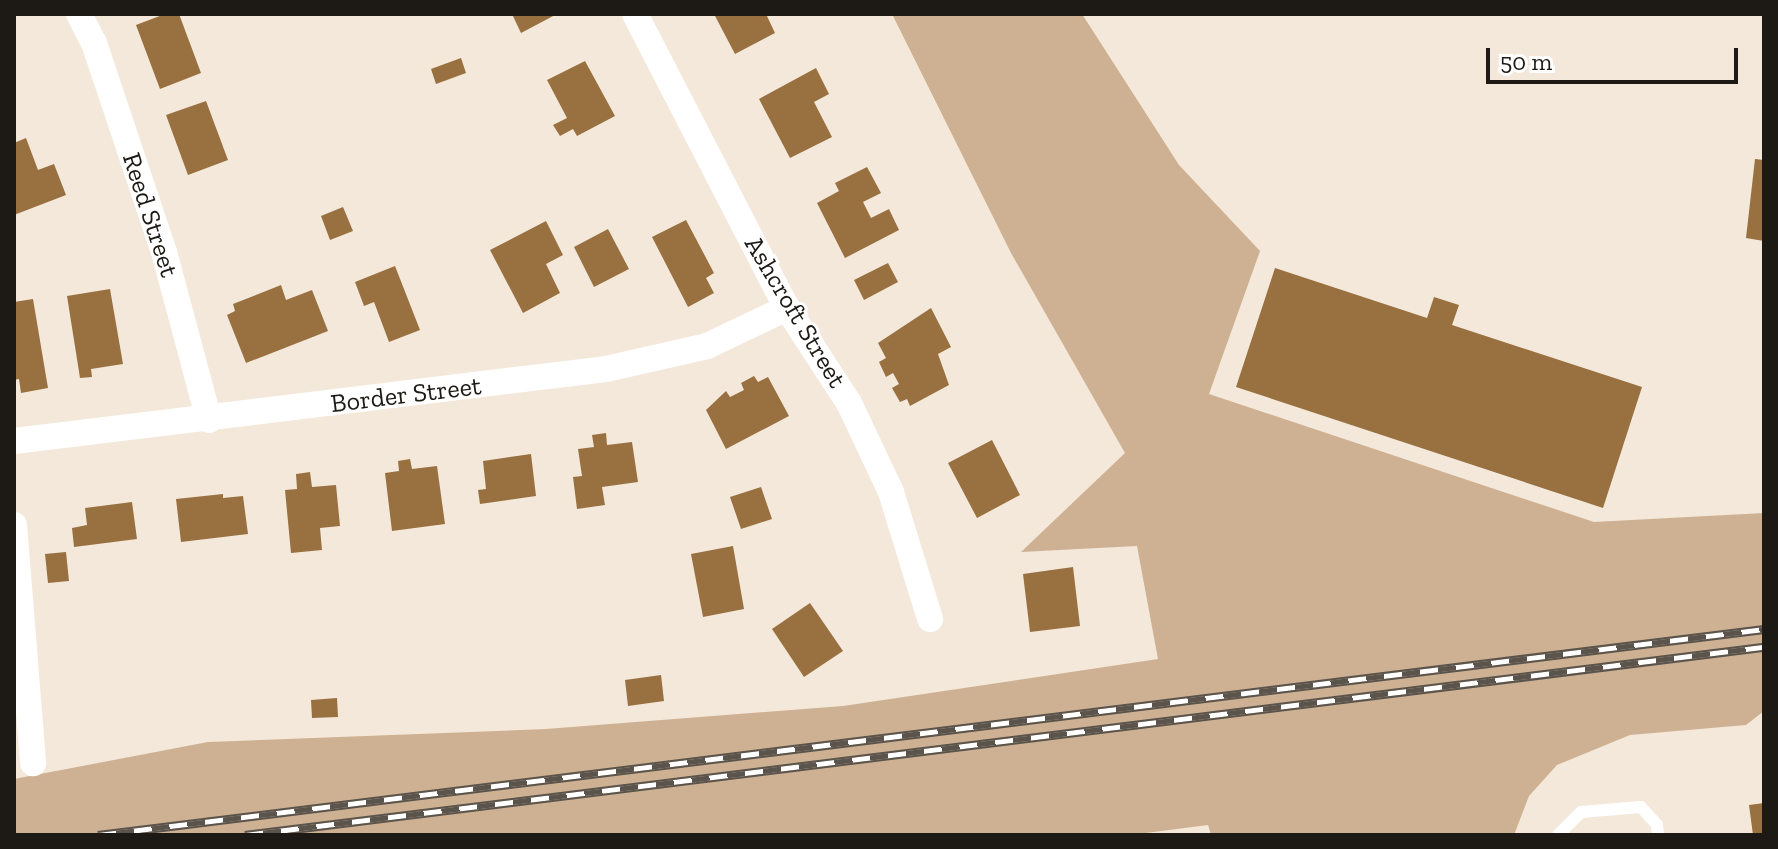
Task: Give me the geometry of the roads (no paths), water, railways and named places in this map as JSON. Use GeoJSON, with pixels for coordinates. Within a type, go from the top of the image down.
{"type":"FeatureCollection","features":[{"type":"Feature","properties":{"kind":"street","name":"Reed Street"},"geometry":{"type":"LineString","coordinates":[[79,14],[94,43],[164,252],[209,420]]}},
{"type":"Feature","properties":{"kind":"street","name":"Ashcroft Street"},"geometry":{"type":"LineString","coordinates":[[635,14],[787,308],[849,403],[891,492],[930,619]]}},
{"type":"Feature","properties":{"kind":"street","name":"Border Street"},"geometry":{"type":"LineString","coordinates":[[14,441],[209,420],[606,369],[707,346],[787,308]]}},
{"type":"Feature","properties":{"kind":"street"},"geometry":{"type":"LineString","coordinates":[[14,525],[33,763]]}},
{"type":"Feature","properties":{"kind":"lane"},"geometry":{"type":"LineString","coordinates":[[1558,835],[1581,812],[1641,807],[1657,825],[1658,835]]}},
{"type":"Feature","properties":{"kind":"railway"},"geometry":{"type":"LineString","coordinates":[[98,835],[1764,629]]}},
{"type":"Feature","properties":{"kind":"railway"},"geometry":{"type":"LineString","coordinates":[[245,835],[1764,647]]}}]}
